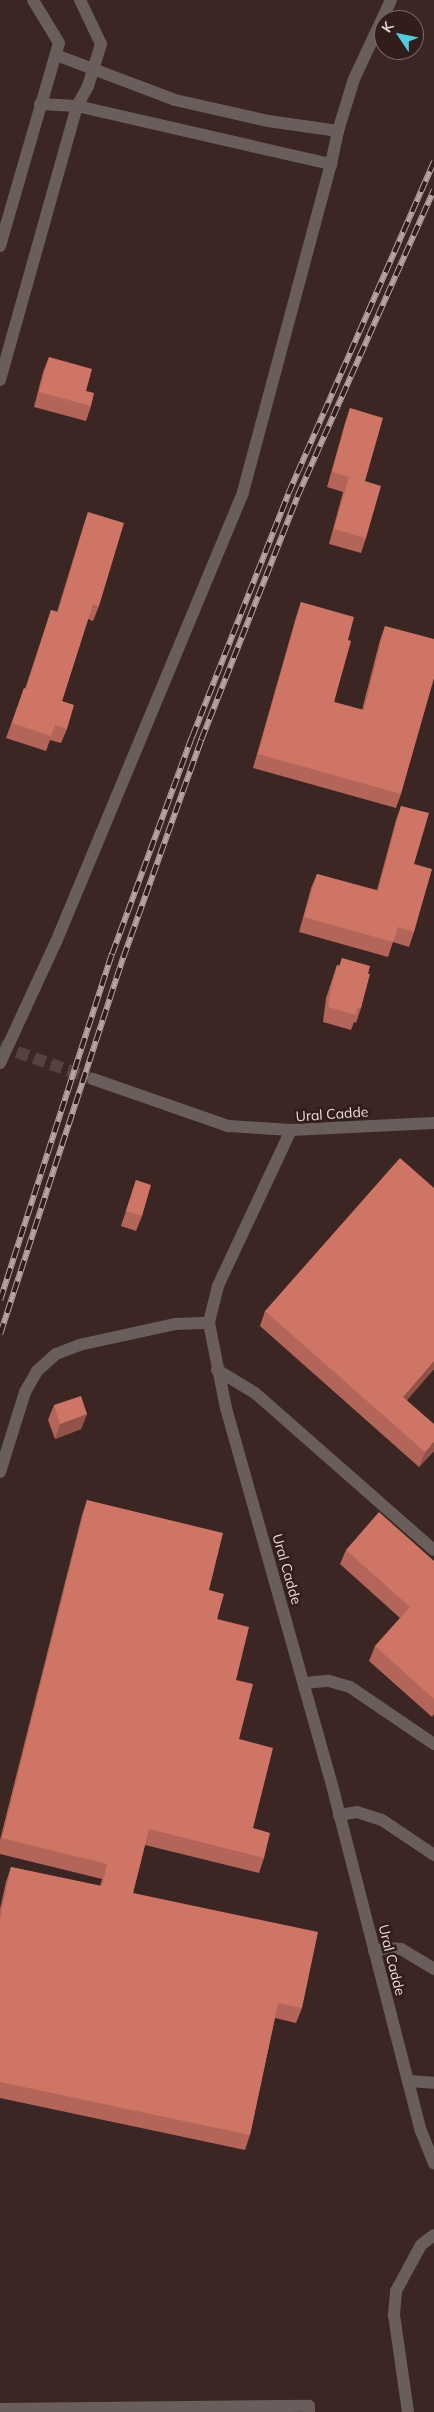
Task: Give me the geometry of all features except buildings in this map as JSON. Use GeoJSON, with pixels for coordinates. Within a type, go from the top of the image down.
{"type":"FeatureCollection","features":[{"type":"Feature","properties":{"kind":"street"},"geometry":{"type":"LineString","coordinates":[[0,246],[59,43],[33,0]]}},
{"type":"Feature","properties":{"kind":"street"},"geometry":{"type":"LineString","coordinates":[[0,380],[77,106],[101,44],[80,0]]}},
{"type":"Feature","properties":{"kind":"street"},"geometry":{"type":"LineString","coordinates":[[0,1063],[56,942],[243,492],[331,164],[338,130],[354,78],[391,0]]}},
{"type":"Feature","properties":{"kind":"street"},"geometry":{"type":"LineString","coordinates":[[56,55],[175,100],[268,121],[338,130]]}},
{"type":"Feature","properties":{"kind":"street"},"geometry":{"type":"LineString","coordinates":[[40,104],[77,106],[331,164]]}},
{"type":"Feature","properties":{"kind":"street"},"geometry":{"type":"LineString","coordinates":[[93,1079],[228,1126],[291,1130]]}},
{"type":"Feature","properties":{"kind":"street","name":"Ural Cadde"},"geometry":{"type":"LineString","coordinates":[[434,1123],[291,1130],[218,1286],[209,1323],[226,1408],[340,1815],[421,2130],[434,2163]]}},
{"type":"Feature","properties":{"kind":"street"},"geometry":{"type":"LineString","coordinates":[[0,1472],[27,1387],[37,1371],[56,1354],[79,1345],[175,1324],[209,1323]]}},
{"type":"Feature","properties":{"kind":"street"},"geometry":{"type":"LineString","coordinates":[[217,1370],[255,1393],[434,1550]]}},
{"type":"Feature","properties":{"kind":"street"},"geometry":{"type":"LineString","coordinates":[[304,1683],[329,1681],[350,1687],[434,1744]]}},
{"type":"Feature","properties":{"kind":"street"},"geometry":{"type":"LineString","coordinates":[[340,1815],[357,1812],[382,1820],[434,1855]]}},
{"type":"Feature","properties":{"kind":"street"},"geometry":{"type":"LineString","coordinates":[[374,1951],[388,1948],[402,1949],[434,1969]]}},
{"type":"Feature","properties":{"kind":"street"},"geometry":{"type":"LineString","coordinates":[[408,2081],[434,2083]]}},
{"type":"Feature","properties":{"kind":"street"},"geometry":{"type":"LineString","coordinates":[[408,2412],[394,2315],[396,2291],[421,2245],[434,2235]]}},
{"type":"Feature","properties":{"kind":"street"},"geometry":{"type":"LineString","coordinates":[[0,2408],[144,2410],[309,2406],[309,2412]]}},
{"type":"Feature","properties":{"kind":"tunnel"},"geometry":{"type":"LineString","coordinates":[[0,1046],[93,1079]]}},
{"type":"Feature","properties":{"kind":"railway"},"geometry":{"type":"LineString","coordinates":[[0,1300],[112,954],[192,737],[288,494],[434,162]]}},
{"type":"Feature","properties":{"kind":"railway"},"geometry":{"type":"LineString","coordinates":[[0,1334],[123,958],[201,740],[297,497],[434,190]]}}]}
